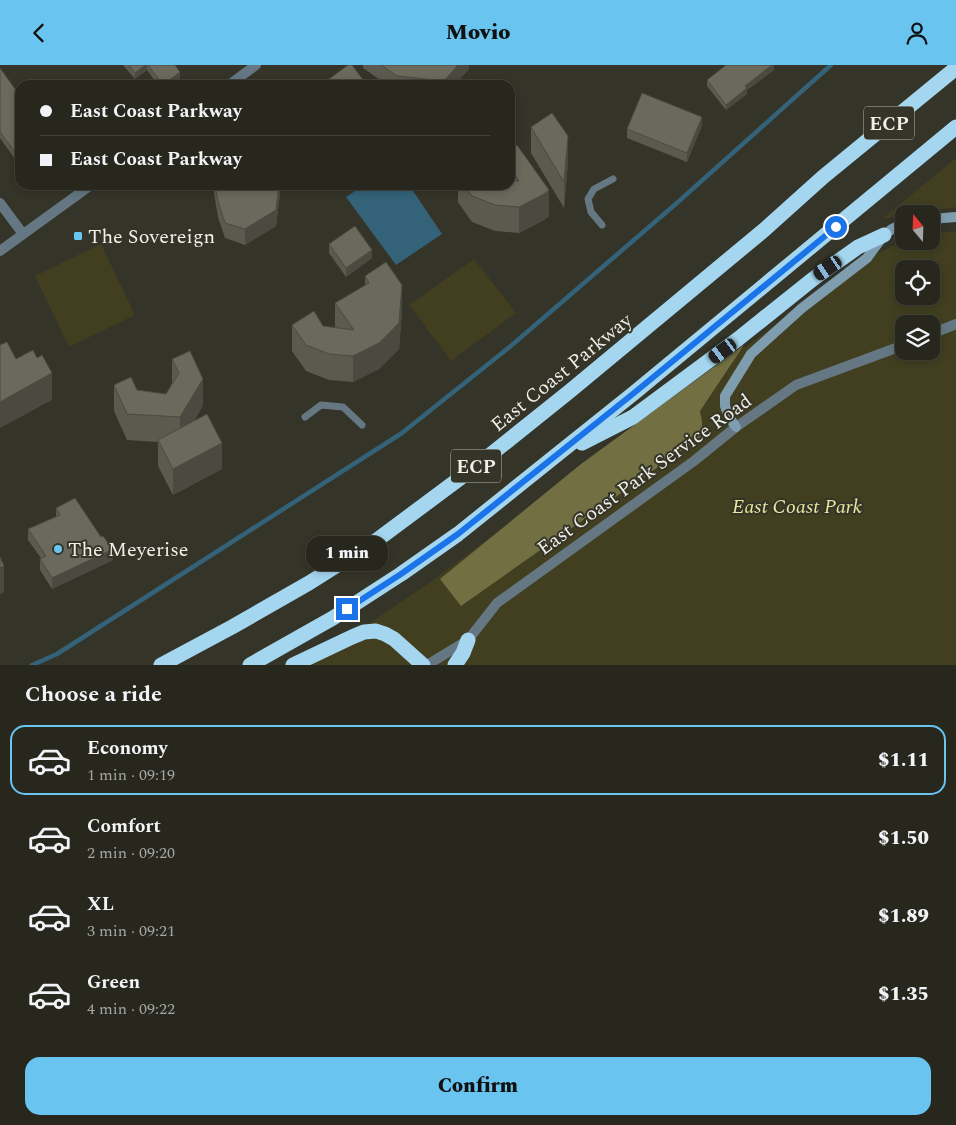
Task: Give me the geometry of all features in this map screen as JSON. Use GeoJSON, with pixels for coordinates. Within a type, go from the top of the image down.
{"type":"FeatureCollection","features":[{"type":"Feature","properties":{"kind":"highway","name":"East Coast Parkway"},"geometry":{"type":"LineString","coordinates":[[161,665],[309,583],[377,540],[475,467],[592,373],[764,230],[822,177],[956,68]]}},
{"type":"Feature","properties":{"kind":"highway","name":"ECP"},"geometry":{"type":"LineString","coordinates":[[250,665],[333,618],[458,534],[700,339],[956,127]]}},
{"type":"Feature","properties":{"kind":"highway"},"geometry":{"type":"LineString","coordinates":[[552,459],[633,417],[738,339],[813,279],[858,247],[884,235]]}},
{"type":"Feature","properties":{"kind":"highway"},"geometry":{"type":"LineString","coordinates":[[293,665],[364,632],[376,631],[394,639],[409,659],[423,665]]}},
{"type":"Feature","properties":{"kind":"highway"},"geometry":{"type":"LineString","coordinates":[[455,665],[463,653],[468,639]]}},
{"type":"Feature","properties":{"kind":"main road"},"geometry":{"type":"LineString","coordinates":[[940,218],[956,217]]}},
{"type":"Feature","properties":{"kind":"main road"},"geometry":{"type":"LineString","coordinates":[[736,427],[724,406],[725,396],[751,355],[802,309],[867,258],[884,235],[895,228]]}},
{"type":"Feature","properties":{"kind":"street"},"geometry":{"type":"LineString","coordinates":[[236,80],[256,65]]}},
{"type":"Feature","properties":{"kind":"street"},"geometry":{"type":"LineString","coordinates":[[0,251],[84,190]]}},
{"type":"Feature","properties":{"kind":"street"},"geometry":{"type":"LineString","coordinates":[[0,203],[23,234]]}},
{"type":"Feature","properties":{"kind":"street"},"geometry":{"type":"LineString","coordinates":[[940,330],[956,324]]}},
{"type":"Feature","properties":{"kind":"street","name":"East Coast Park Service Road"},"geometry":{"type":"LineString","coordinates":[[427,665],[468,639],[497,603],[796,385],[895,348]]}},
{"type":"Feature","properties":{"kind":"lane"},"geometry":{"type":"LineString","coordinates":[[602,225],[591,212],[588,199],[594,189],[613,179]]}},
{"type":"Feature","properties":{"kind":"lane"},"geometry":{"type":"LineString","coordinates":[[305,417],[321,405],[343,407],[362,425]]}},
{"type":"Feature","properties":{"kind":"green space"},"geometry":{"type":"Polygon","coordinates":[[[956,158],[956,207],[940,210],[940,205],[899,205],[956,158]]]}},
{"type":"Feature","properties":{"kind":"green space"},"geometry":{"type":"Polygon","coordinates":[[[895,208],[895,217],[882,219],[895,208]]]}},
{"type":"Feature","properties":{"kind":"green space","name":"East Coast Park"},"geometry":{"type":"Polygon","coordinates":[[[956,231],[956,665],[298,665],[361,629],[429,583],[859,262],[895,245],[895,250],[940,250],[940,233],[956,231]]]}},
{"type":"Feature","properties":{"kind":"green space"},"geometry":{"type":"Polygon","coordinates":[[[101,244],[135,315],[69,347],[35,276],[101,244]]]}},
{"type":"Feature","properties":{"kind":"green space"},"geometry":{"type":"Polygon","coordinates":[[[474,259],[516,313],[451,361],[409,305],[474,259]]]}},
{"type":"Feature","properties":{"kind":"shaded area"},"geometry":{"type":"Polygon","coordinates":[[[744,345],[700,411],[702,436],[461,606],[440,579],[581,464],[744,345]]]}},
{"type":"Feature","properties":{"kind":"water"},"geometry":{"type":"Polygon","coordinates":[[[356,190],[412,190],[442,234],[396,265],[346,197],[356,190]]]}},
{"type":"Feature","properties":{"kind":"building"},"geometry":{"type":"Polygon","coordinates":[[[129,65],[145,65],[135,73],[129,65]]]}},
{"type":"Feature","properties":{"kind":"building"},"geometry":{"type":"Polygon","coordinates":[[[148,65],[175,65],[180,72],[170,80],[159,80],[148,65]]]}},
{"type":"Feature","properties":{"kind":"building"},"geometry":{"type":"Polygon","coordinates":[[[348,65],[352,65],[363,80],[328,80],[348,65]]]}},
{"type":"Feature","properties":{"kind":"building"},"geometry":{"type":"Polygon","coordinates":[[[381,65],[458,65],[445,80],[397,76],[381,65]]]}},
{"type":"Feature","properties":{"kind":"building"},"geometry":{"type":"Polygon","coordinates":[[[726,65],[772,65],[745,86],[747,88],[726,105],[707,80],[726,65]]]}},
{"type":"Feature","properties":{"kind":"building"},"geometry":{"type":"Polygon","coordinates":[[[0,68],[15,89],[15,152],[0,132],[0,68]]]}},
{"type":"Feature","properties":{"kind":"building"},"geometry":{"type":"Polygon","coordinates":[[[642,93],[702,117],[687,153],[627,129],[642,93]]]}},
{"type":"Feature","properties":{"kind":"building"},"geometry":{"type":"Polygon","coordinates":[[[552,113],[568,136],[564,182],[531,127],[552,113]]]}},
{"type":"Feature","properties":{"kind":"building"},"geometry":{"type":"Polygon","coordinates":[[[517,145],[549,190],[519,207],[495,205],[472,196],[468,190],[515,190],[515,181],[519,181],[515,175],[515,146],[517,145]]]}},
{"type":"Feature","properties":{"kind":"building"},"geometry":{"type":"Polygon","coordinates":[[[216,190],[278,190],[276,210],[245,229],[225,223],[216,190]]]}},
{"type":"Feature","properties":{"kind":"building"},"geometry":{"type":"Polygon","coordinates":[[[355,226],[372,250],[346,268],[329,244],[355,226]]]}},
{"type":"Feature","properties":{"kind":"building"},"geometry":{"type":"Polygon","coordinates":[[[386,262],[402,285],[399,323],[379,343],[353,356],[329,354],[306,345],[292,325],[314,311],[323,326],[354,330],[335,303],[369,283],[365,276],[386,262]]]}},
{"type":"Feature","properties":{"kind":"building"},"geometry":{"type":"Polygon","coordinates":[[[7,342],[16,359],[33,350],[37,358],[42,355],[52,373],[0,402],[0,345],[7,342]]]}},
{"type":"Feature","properties":{"kind":"building"},"geometry":{"type":"Polygon","coordinates":[[[190,351],[203,379],[180,417],[127,414],[114,385],[131,377],[137,390],[166,394],[179,373],[172,359],[190,351]]]}},
{"type":"Feature","properties":{"kind":"building"},"geometry":{"type":"Polygon","coordinates":[[[207,414],[222,443],[173,469],[158,440],[207,414]]]}},
{"type":"Feature","properties":{"kind":"building","name":"The Meyerise"},"geometry":{"type":"Polygon","coordinates":[[[75,498],[101,537],[103,536],[113,549],[52,578],[40,559],[46,556],[28,529],[60,515],[56,508],[75,498]]]}},
{"type":"Feature","properties":{"kind":"building"},"geometry":{"type":"Polygon","coordinates":[[[0,557],[4,566],[0,568],[0,557]]]}},
{"type":"Feature","properties":{"kind":"waterway"},"geometry":{"type":"LineString","coordinates":[[32,665],[57,654],[402,433],[512,345],[678,202],[831,65]]}},
{"type":"Feature","properties":{"kind":"place","name":"The Sovereign"},"geometry":{"type":"Point","coordinates":[78,236]}},
{"type":"Feature","properties":{"kind":"place","name":"The Meyerise"},"geometry":{"type":"Point","coordinates":[58,549]}},
{"type":"Feature","properties":{"kind":"route"},"geometry":{"type":"LineString","coordinates":[[347,609],[458,534],[634,393],[836,227]]}}]}
